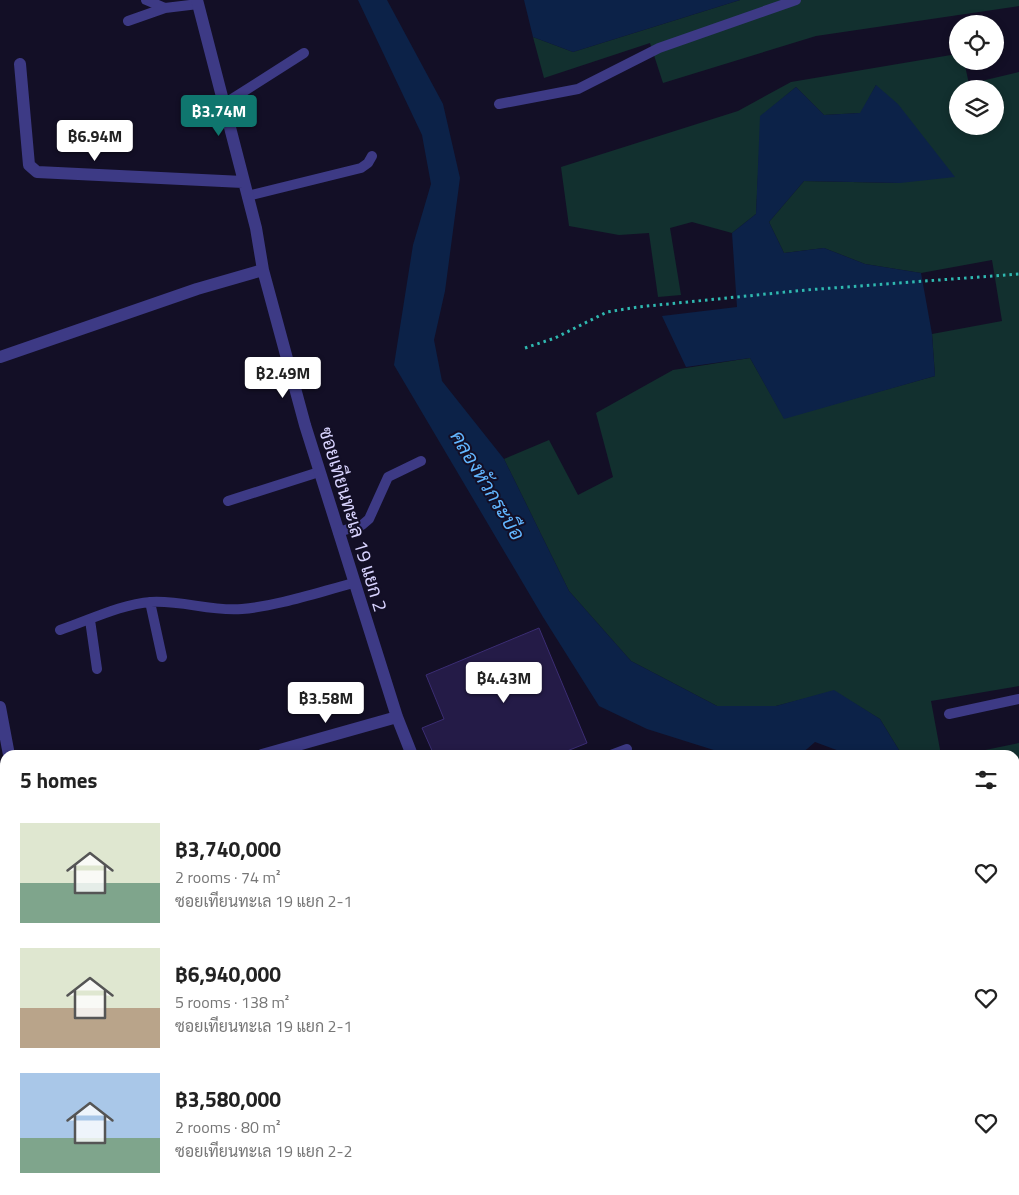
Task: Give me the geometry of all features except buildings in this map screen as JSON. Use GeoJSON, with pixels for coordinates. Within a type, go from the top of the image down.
{"type":"FeatureCollection","features":[{"type":"Feature","properties":{"kind":"street","name":"ซอยเทียนทะเล 19 แยก 2"},"geometry":{"type":"LineString","coordinates":[[198,2],[247,196],[263,270],[319,472],[397,717],[410,750]]}},
{"type":"Feature","properties":{"kind":"street"},"geometry":{"type":"LineString","coordinates":[[20,64],[29,165],[37,172],[243,182]]}},
{"type":"Feature","properties":{"kind":"street"},"geometry":{"type":"LineString","coordinates":[[0,357],[197,289],[263,270]]}},
{"type":"Feature","properties":{"kind":"street"},"geometry":{"type":"LineString","coordinates":[[0,707],[8,750]]}},
{"type":"Feature","properties":{"kind":"street"},"geometry":{"type":"LineString","coordinates":[[280,750],[397,717]]}},
{"type":"Feature","properties":{"kind":"lane"},"geometry":{"type":"LineString","coordinates":[[146,0],[165,8]]}},
{"type":"Feature","properties":{"kind":"lane"},"geometry":{"type":"LineString","coordinates":[[499,104],[578,89],[659,48],[796,0]]}},
{"type":"Feature","properties":{"kind":"lane"},"geometry":{"type":"LineString","coordinates":[[128,20],[165,8],[198,2]]}},
{"type":"Feature","properties":{"kind":"lane"},"geometry":{"type":"LineString","coordinates":[[224,104],[304,53]]}},
{"type":"Feature","properties":{"kind":"lane"},"geometry":{"type":"LineString","coordinates":[[247,196],[361,168],[368,163],[372,156]]}},
{"type":"Feature","properties":{"kind":"lane"},"geometry":{"type":"LineString","coordinates":[[338,532],[362,525],[369,519],[388,477],[421,461]]}},
{"type":"Feature","properties":{"kind":"lane"},"geometry":{"type":"LineString","coordinates":[[228,501],[319,472]]}},
{"type":"Feature","properties":{"kind":"lane"},"geometry":{"type":"LineString","coordinates":[[60,630],[126,607],[150,602],[190,604],[224,610],[244,609],[354,583]]}},
{"type":"Feature","properties":{"kind":"lane"},"geometry":{"type":"LineString","coordinates":[[150,602],[162,658]]}},
{"type":"Feature","properties":{"kind":"lane"},"geometry":{"type":"LineString","coordinates":[[90,620],[97,669]]}},
{"type":"Feature","properties":{"kind":"lane"},"geometry":{"type":"LineString","coordinates":[[949,714],[1019,699]]}},
{"type":"Feature","properties":{"kind":"path"},"geometry":{"type":"LineString","coordinates":[[525,348],[555,338],[607,312],[638,307],[806,290],[1019,274]]}},
{"type":"Feature","properties":{"kind":"green space"},"geometry":{"type":"Polygon","coordinates":[[[740,0],[1019,0],[1019,6],[816,36],[663,83],[650,43],[544,78],[533,37],[573,52],[740,0]]]}},
{"type":"Feature","properties":{"kind":"green space"},"geometry":{"type":"Polygon","coordinates":[[[949,55],[949,70],[966,70],[968,80],[949,80],[949,135],[1004,135],[1004,80],[986,80],[1019,72],[1019,686],[931,701],[940,750],[899,750],[880,719],[834,691],[776,706],[717,706],[631,661],[569,591],[504,459],[549,440],[578,495],[613,477],[596,413],[673,370],[750,358],[784,418],[935,376],[932,334],[1002,321],[992,260],[921,273],[865,264],[824,248],[784,253],[769,222],[804,181],[900,183],[876,85],[861,113],[824,115],[796,87],[761,116],[756,214],[732,233],[692,222],[670,228],[681,295],[658,297],[649,233],[619,235],[569,226],[561,167],[738,111],[791,82],[949,55]]]}},
{"type":"Feature","properties":{"kind":"green space"},"geometry":{"type":"Polygon","coordinates":[[[1019,743],[1019,750],[985,750],[1019,743]]]}},
{"type":"Feature","properties":{"kind":"water","name":"คลองหัวกระบือ"},"geometry":{"type":"Polygon","coordinates":[[[358,0],[387,0],[443,104],[460,178],[445,291],[434,340],[442,381],[504,459],[569,591],[631,661],[717,706],[776,706],[834,690],[880,719],[899,750],[837,750],[815,742],[806,750],[714,750],[647,729],[599,706],[543,617],[394,365],[413,245],[431,184],[422,135],[358,0]]]}},
{"type":"Feature","properties":{"kind":"water"},"geometry":{"type":"Polygon","coordinates":[[[524,0],[740,0],[573,52],[533,37],[524,0]]]}},
{"type":"Feature","properties":{"kind":"water"},"geometry":{"type":"Polygon","coordinates":[[[876,85],[898,104],[955,177],[900,183],[804,181],[769,222],[784,253],[824,248],[865,264],[921,273],[932,334],[935,376],[784,419],[750,358],[686,367],[662,316],[737,307],[732,233],[756,214],[760,116],[796,87],[824,115],[860,113],[876,85]]]}}]}
